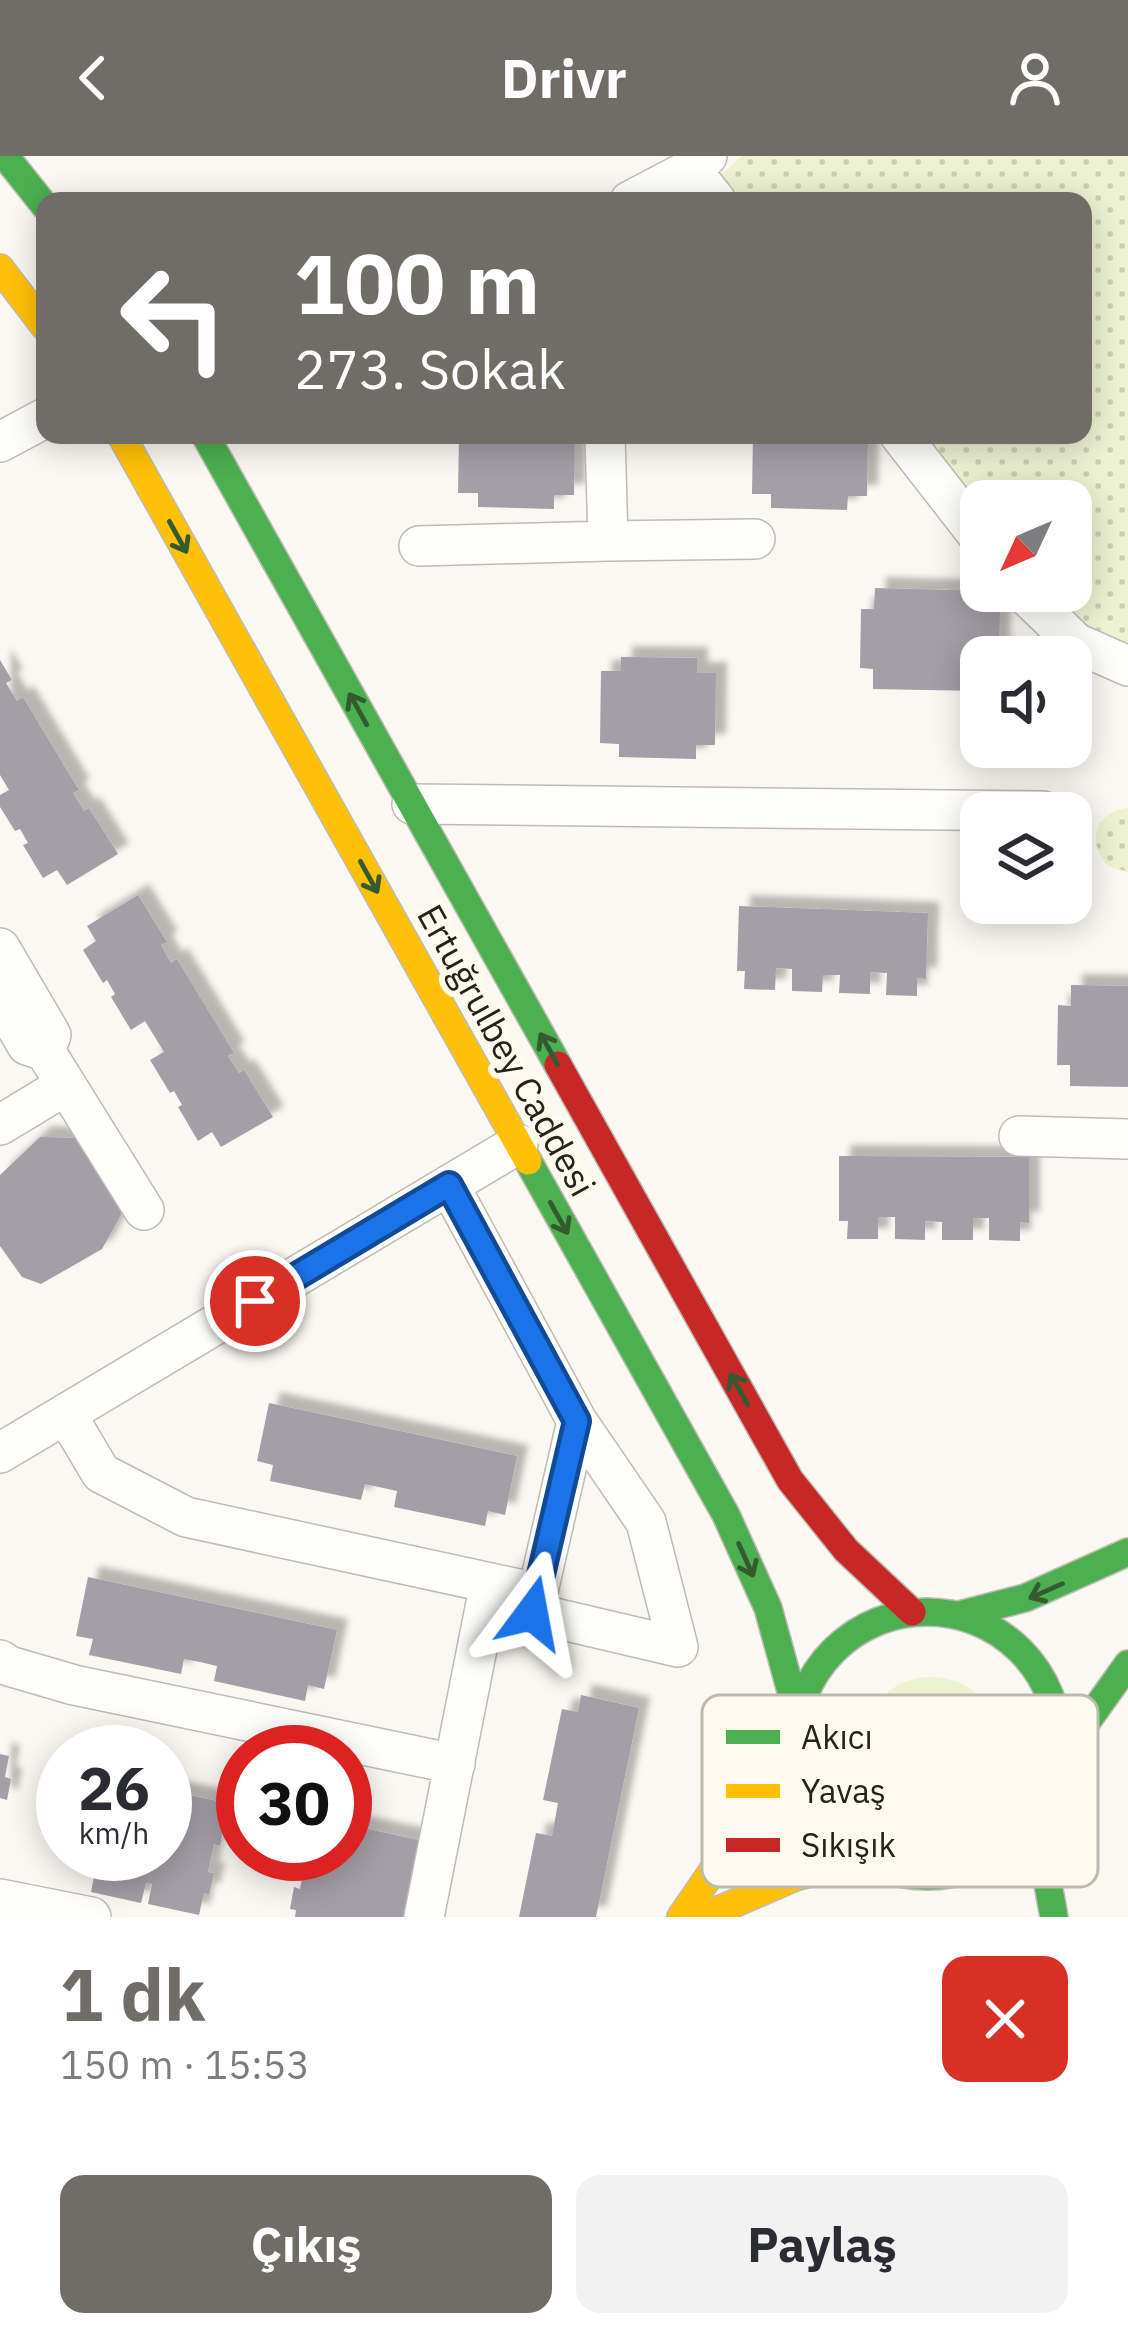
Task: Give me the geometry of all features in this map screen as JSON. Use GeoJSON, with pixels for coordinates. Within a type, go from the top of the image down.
{"type":"FeatureCollection","features":[{"type":"Feature","properties":{"kind":"main road"},"geometry":{"type":"LineString","coordinates":[[4,156],[36,195]]}},
{"type":"Feature","properties":{"kind":"main road"},"geometry":{"type":"LineString","coordinates":[[0,268],[36,315]]}},
{"type":"Feature","properties":{"kind":"main road","name":"Ertuğrulbey Caddesi"},"geometry":{"type":"LineString","coordinates":[[126,444],[726,1515],[768,1608],[792,1695]]}},
{"type":"Feature","properties":{"kind":"main road","name":"Ertuğrulbey Caddesi"},"geometry":{"type":"LineString","coordinates":[[210,444],[790,1480],[873,1582],[912,1612]]}},
{"type":"Feature","properties":{"kind":"main road"},"geometry":{"type":"LineString","coordinates":[[805,1695],[813,1676],[839,1644],[873,1622],[912,1612],[959,1615],[998,1610],[1036,1597],[1128,1552]]}},
{"type":"Feature","properties":{"kind":"main road"},"geometry":{"type":"LineString","coordinates":[[959,1615],[994,1630],[1024,1655],[1049,1695]]}},
{"type":"Feature","properties":{"kind":"main road"},"geometry":{"type":"LineString","coordinates":[[1098,1706],[1128,1664]]}},
{"type":"Feature","properties":{"kind":"main road"},"geometry":{"type":"LineString","coordinates":[[681,1917],[702,1886]]}},
{"type":"Feature","properties":{"kind":"main road"},"geometry":{"type":"LineString","coordinates":[[703,1917],[772,1887]]}},
{"type":"Feature","properties":{"kind":"main road"},"geometry":{"type":"LineString","coordinates":[[905,1887],[914,1901]]}},
{"type":"Feature","properties":{"kind":"main road"},"geometry":{"type":"LineString","coordinates":[[1049,1887],[1054,1917]]}},
{"type":"Feature","properties":{"kind":"street"},"geometry":{"type":"LineString","coordinates":[[646,192],[699,163],[712,192]]}},
{"type":"Feature","properties":{"kind":"street"},"geometry":{"type":"LineString","coordinates":[[0,442],[36,423]]}},
{"type":"Feature","properties":{"kind":"street"},"geometry":{"type":"LineString","coordinates":[[604,444],[608,541]]}},
{"type":"Feature","properties":{"kind":"street"},"geometry":{"type":"LineString","coordinates":[[906,444],[960,512]]}},
{"type":"Feature","properties":{"kind":"street"},"geometry":{"type":"LineString","coordinates":[[419,546],[755,539]]}},
{"type":"Feature","properties":{"kind":"street"},"geometry":{"type":"LineString","coordinates":[[1043,612],[1076,644],[1128,666]]}},
{"type":"Feature","properties":{"kind":"street"},"geometry":{"type":"LineString","coordinates":[[412,804],[960,810]]}},
{"type":"Feature","properties":{"kind":"street"},"geometry":{"type":"LineString","coordinates":[[0,948],[51,1035],[45,1051]]}},
{"type":"Feature","properties":{"kind":"street"},"geometry":{"type":"LineString","coordinates":[[0,999],[27,1045],[45,1051],[145,1210]]}},
{"type":"Feature","properties":{"kind":"street"},"geometry":{"type":"LineString","coordinates":[[0,1125],[66,1085]]}},
{"type":"Feature","properties":{"kind":"street"},"geometry":{"type":"LineString","coordinates":[[1019,1136],[1128,1138]]}},
{"type":"Feature","properties":{"kind":"street"},"geometry":{"type":"LineString","coordinates":[[0,1454],[518,1144]]}},
{"type":"Feature","properties":{"kind":"street"},"geometry":{"type":"LineString","coordinates":[[449,1185],[577,1421],[646,1522],[678,1647],[532,1613],[577,1421]]}},
{"type":"Feature","properties":{"kind":"street"},"geometry":{"type":"LineString","coordinates":[[66,1414],[101,1473],[186,1517],[537,1593]]}},
{"type":"Feature","properties":{"kind":"street"},"geometry":{"type":"LineString","coordinates":[[424,1917],[490,1583]]}},
{"type":"Feature","properties":{"kind":"street"},"geometry":{"type":"LineString","coordinates":[[0,1660],[74,1685],[455,1764]]}},
{"type":"Feature","properties":{"kind":"street"},"geometry":{"type":"LineString","coordinates":[[0,1899],[92,1917]]}},
{"type":"Feature","properties":{"kind":"green space"},"geometry":{"type":"Polygon","coordinates":[[[742,156],[1128,156],[1128,654],[1102,643],[1067,612],[1092,612],[1092,480],[960,480],[960,486],[927,444],[1092,444],[1092,192],[728,192],[717,178],[742,156]]]}},
{"type":"Feature","properties":{"kind":"green space"},"geometry":{"type":"Polygon","coordinates":[[[1128,808],[1128,872],[1108,866],[1096,838],[1108,815],[1128,808]]]}},
{"type":"Feature","properties":{"kind":"green space"},"geometry":{"type":"Polygon","coordinates":[[[931,1677],[978,1695],[884,1695],[904,1682],[931,1677]]]}},
{"type":"Feature","properties":{"kind":"building"},"geometry":{"type":"Polygon","coordinates":[[[459,444],[575,444],[574,495],[554,495],[554,509],[478,507],[478,493],[458,493],[459,444]]]}},
{"type":"Feature","properties":{"kind":"building"},"geometry":{"type":"Polygon","coordinates":[[[753,444],[868,444],[867,496],[848,496],[847,510],[771,508],[771,494],[752,494],[753,444]]]}},
{"type":"Feature","properties":{"kind":"building"},"geometry":{"type":"Polygon","coordinates":[[[875,588],[960,590],[960,612],[1000,612],[999,636],[960,636],[960,691],[873,689],[873,669],[860,668],[861,609],[874,609],[875,588]]]}},
{"type":"Feature","properties":{"kind":"building"},"geometry":{"type":"Polygon","coordinates":[[[621,657],[697,658],[697,673],[716,673],[715,745],[696,745],[696,759],[619,757],[619,744],[600,743],[601,671],[621,671],[621,657]]]}},
{"type":"Feature","properties":{"kind":"building"},"geometry":{"type":"Polygon","coordinates":[[[0,660],[12,680],[6,683],[17,701],[23,697],[79,790],[73,793],[84,811],[89,808],[118,854],[67,885],[57,870],[43,878],[23,845],[28,843],[20,829],[15,831],[0,807],[0,795],[9,790],[0,775],[0,660]]]}},
{"type":"Feature","properties":{"kind":"building"},"geometry":{"type":"Polygon","coordinates":[[[138,895],[167,942],[161,945],[171,963],[177,959],[234,1053],[228,1056],[239,1073],[244,1070],[273,1117],[221,1147],[212,1132],[198,1141],[174,1091],[170,1093],[150,1060],[164,1052],[145,1021],[131,1030],[111,997],[115,994],[107,980],[103,983],[83,950],[96,941],[87,926],[138,895]]]}},
{"type":"Feature","properties":{"kind":"building"},"geometry":{"type":"Polygon","coordinates":[[[739,906],[928,913],[926,979],[917,978],[917,996],[886,995],[887,973],[870,972],[870,994],[839,993],[840,975],[823,975],[822,992],[792,991],[792,969],[776,968],[775,990],[744,989],[745,971],[737,971],[739,906]]]}},
{"type":"Feature","properties":{"kind":"building"},"geometry":{"type":"Polygon","coordinates":[[[1071,985],[1128,986],[1128,1087],[1070,1086],[1070,1065],[1057,1065],[1058,1005],[1071,1006],[1071,985]]]}},
{"type":"Feature","properties":{"kind":"building"},"geometry":{"type":"Polygon","coordinates":[[[40,1137],[79,1138],[122,1213],[102,1249],[41,1284],[22,1277],[0,1246],[0,1175],[40,1137]]]}},
{"type":"Feature","properties":{"kind":"building"},"geometry":{"type":"Polygon","coordinates":[[[839,1156],[1029,1157],[1029,1223],[1020,1222],[1020,1241],[989,1240],[989,1218],[973,1218],[973,1240],[942,1240],[942,1222],[925,1221],[925,1240],[895,1239],[895,1217],[878,1217],[878,1239],[847,1239],[848,1221],[839,1221],[839,1156]]]}},
{"type":"Feature","properties":{"kind":"building"},"geometry":{"type":"Polygon","coordinates":[[[269,1403],[517,1456],[505,1515],[488,1511],[485,1526],[394,1507],[397,1491],[365,1484],[361,1500],[270,1481],[273,1465],[257,1461],[269,1403]]]}},
{"type":"Feature","properties":{"kind":"building"},"geometry":{"type":"Polygon","coordinates":[[[88,1577],[337,1630],[324,1689],[308,1685],[305,1701],[214,1681],[217,1666],[200,1662],[184,1659],[181,1674],[89,1655],[93,1639],[76,1636],[88,1577]]]}},
{"type":"Feature","properties":{"kind":"building"},"geometry":{"type":"Polygon","coordinates":[[[581,1695],[639,1708],[596,1917],[519,1917],[536,1833],[552,1836],[558,1803],[543,1800],[562,1709],[578,1712],[581,1695]]]}},
{"type":"Feature","properties":{"kind":"building"},"geometry":{"type":"Polygon","coordinates":[[[0,1754],[9,1756],[7,1800],[0,1798],[0,1754]]]}},
{"type":"Feature","properties":{"kind":"building"},"geometry":{"type":"Polygon","coordinates":[[[192,1796],[216,1801],[216,1845],[208,1872],[214,1873],[199,1915],[148,1904],[152,1884],[146,1883],[141,1903],[91,1892],[93,1881],[192,1881],[192,1796]]]}},
{"type":"Feature","properties":{"kind":"building"},"geometry":{"type":"Polygon","coordinates":[[[372,1830],[423,1841],[414,1917],[295,1917],[296,1910],[290,1909],[294,1887],[300,1889],[302,1881],[372,1881],[372,1830]]]}},
{"type":"Feature","properties":{"kind":"traffic: fast"},"geometry":{"type":"LineString","coordinates":[[5,156],[36,195]]}},
{"type":"Feature","properties":{"kind":"traffic: fast"},"geometry":{"type":"LineString","coordinates":[[210,444],[558,1065]]}},
{"type":"Feature","properties":{"kind":"traffic: fast"},"geometry":{"type":"LineString","coordinates":[[528,1161],[726,1515],[768,1608],[792,1695]]}},
{"type":"Feature","properties":{"kind":"traffic: fast"},"geometry":{"type":"LineString","coordinates":[[959,1615],[1025,1598],[1128,1552]]}},
{"type":"Feature","properties":{"kind":"traffic: fast"},"geometry":{"type":"LineString","coordinates":[[805,1695],[834,1651],[854,1635],[877,1622],[927,1612],[977,1622],[1000,1635],[1020,1651],[1049,1695]]}},
{"type":"Feature","properties":{"kind":"traffic: fast"},"geometry":{"type":"LineString","coordinates":[[1098,1706],[1128,1664]]}},
{"type":"Feature","properties":{"kind":"traffic: fast"},"geometry":{"type":"LineString","coordinates":[[1049,1887],[1054,1917]]}},
{"type":"Feature","properties":{"kind":"traffic: slow"},"geometry":{"type":"LineString","coordinates":[[0,268],[36,315]]}},
{"type":"Feature","properties":{"kind":"traffic: slow"},"geometry":{"type":"LineString","coordinates":[[126,444],[528,1161]]}},
{"type":"Feature","properties":{"kind":"traffic: slow"},"geometry":{"type":"LineString","coordinates":[[681,1917],[702,1886]]}},
{"type":"Feature","properties":{"kind":"traffic: slow"},"geometry":{"type":"LineString","coordinates":[[703,1917],[772,1887]]}},
{"type":"Feature","properties":{"kind":"traffic: jam"},"geometry":{"type":"LineString","coordinates":[[558,1065],[790,1480],[846,1550],[912,1612]]}},
{"type":"Feature","properties":{"kind":"route"},"geometry":{"type":"LineString","coordinates":[[255,1301],[449,1185],[577,1421],[532,1613]]}}]}
